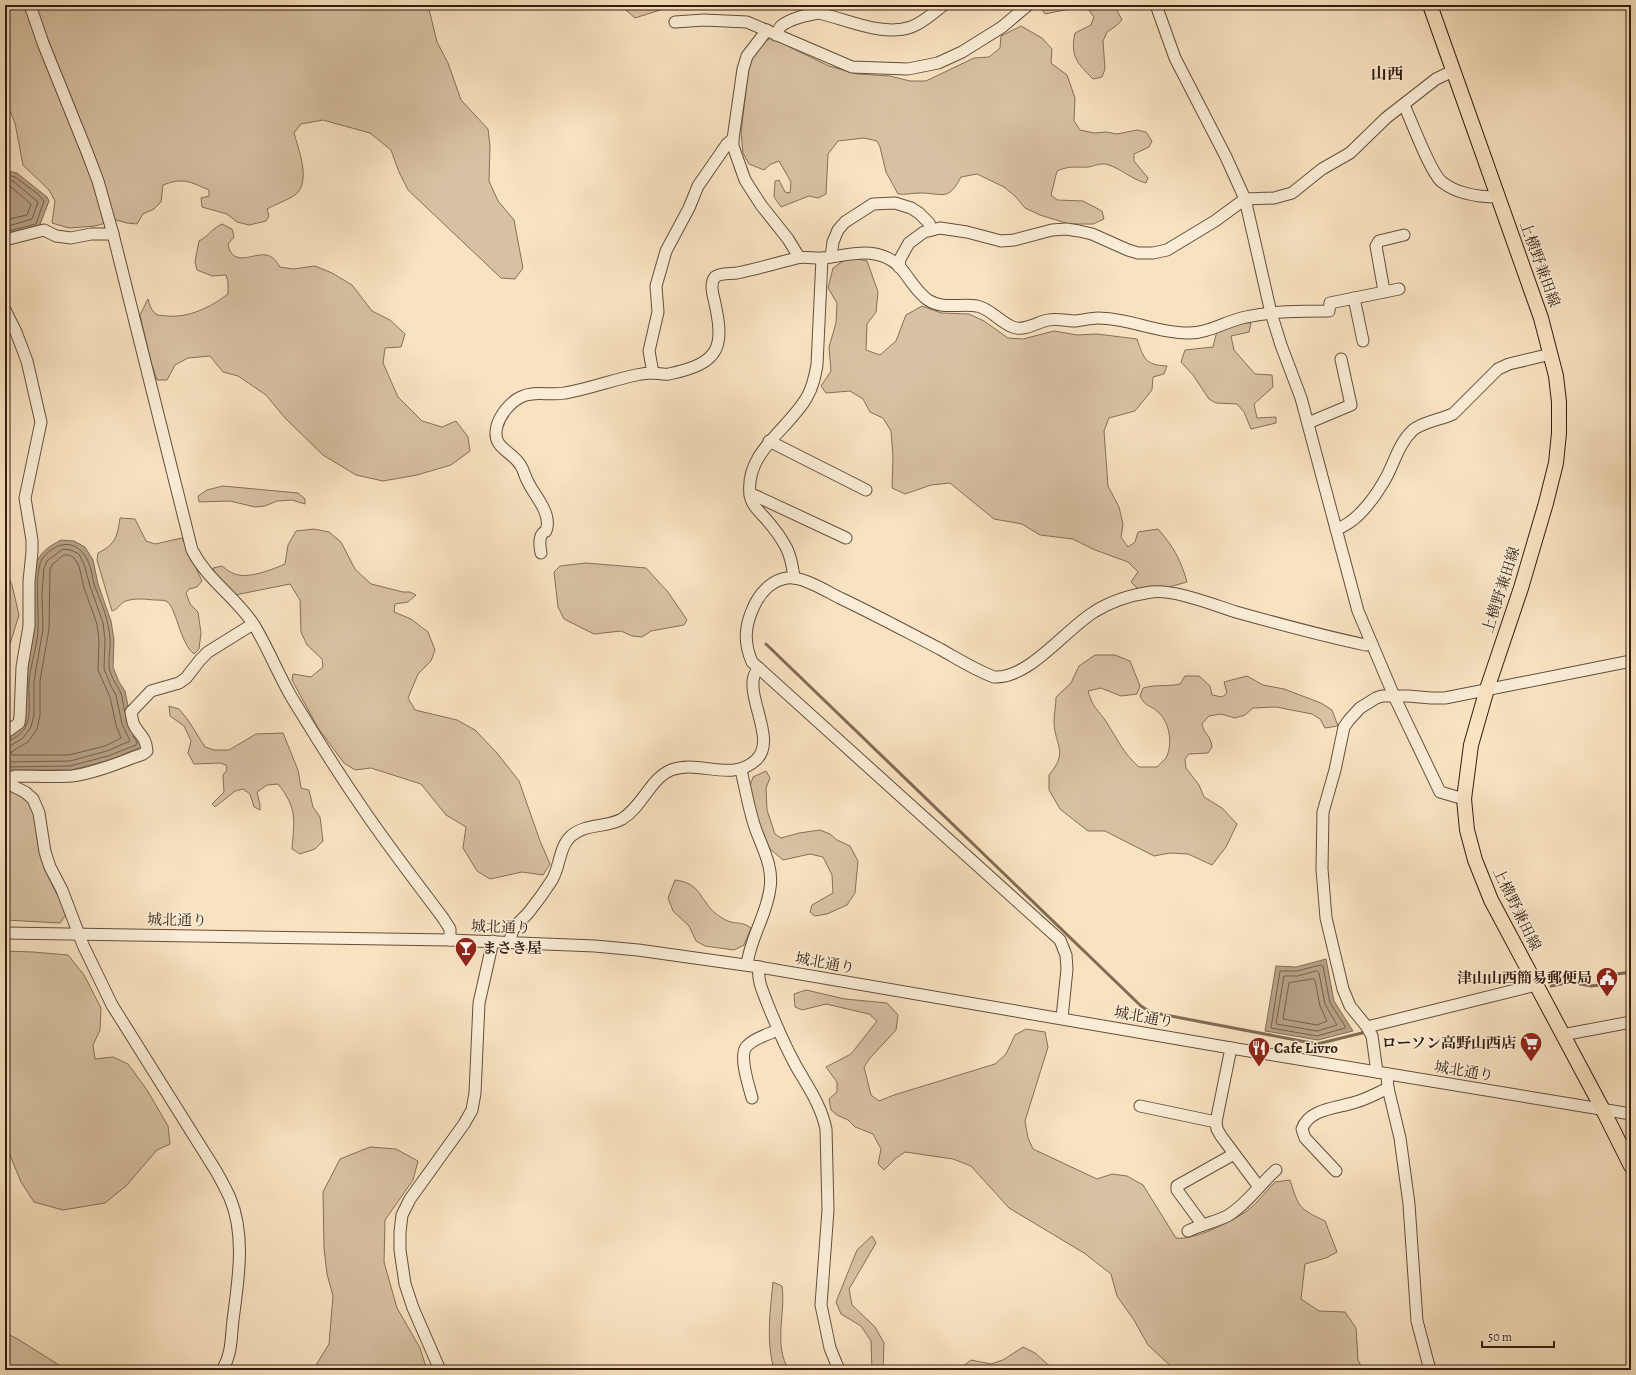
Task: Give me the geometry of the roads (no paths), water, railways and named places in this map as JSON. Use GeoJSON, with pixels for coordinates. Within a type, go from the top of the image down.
{"type":"FeatureCollection","features":[{"type":"Feature","properties":{"kind":"main road","name":"上横野兼田線"},"geometry":{"type":"LineString","coordinates":[[1430,5],[1541,318],[1556,376],[1559,402],[1559,433],[1556,463],[1546,503],[1523,581],[1487,689],[1471,746],[1464,800],[1467,830],[1475,860],[1491,900],[1602,1108],[1631,1166]]}},
{"type":"Feature","properties":{"kind":"street"},"geometry":{"type":"LineString","coordinates":[[30,5],[42,43],[87,152],[114,234],[192,550],[199,564],[209,577],[243,610],[253,624],[290,694],[318,740],[357,801],[443,918],[450,929],[450,940]]}},
{"type":"Feature","properties":{"kind":"street"},"geometry":{"type":"LineString","coordinates":[[799,257],[788,239],[761,205],[745,180],[733,146],[732,139],[743,69],[747,56],[771,32],[808,14],[818,13],[886,30],[899,30],[912,27],[944,5]]}},
{"type":"Feature","properties":{"kind":"street"},"geometry":{"type":"LineString","coordinates":[[675,22],[737,20],[747,22],[852,67],[908,69],[938,63],[962,52],[1002,27],[1028,5]]}},
{"type":"Feature","properties":{"kind":"street"},"geometry":{"type":"LineString","coordinates":[[1156,5],[1175,58],[1226,157],[1245,199],[1271,313],[1281,346],[1301,398],[1358,611],[1394,696],[1440,792],[1464,800]]}},
{"type":"Feature","properties":{"kind":"street"},"geometry":{"type":"LineString","coordinates":[[899,267],[900,259],[909,243],[920,235],[940,228],[953,229],[1001,241],[1014,240],[1052,230],[1066,229],[1092,234],[1128,250],[1153,253],[1175,247],[1245,199],[1274,198],[1292,193],[1322,169],[1350,153],[1386,118],[1436,79],[1453,71]]}},
{"type":"Feature","properties":{"kind":"street"},"geometry":{"type":"LineString","coordinates":[[1404,105],[1422,146],[1440,181],[1468,194],[1498,197]]}},
{"type":"Feature","properties":{"kind":"street"},"geometry":{"type":"LineString","coordinates":[[653,373],[649,351],[658,312],[656,286],[666,251],[689,208],[698,186],[726,144],[732,139]]}},
{"type":"Feature","properties":{"kind":"street"},"geometry":{"type":"LineString","coordinates":[[794,578],[787,549],[767,520],[752,504],[749,483],[752,470],[769,441],[795,414],[807,397],[814,383],[817,365],[826,257],[838,230],[845,222],[873,204],[895,204],[911,208],[919,213],[932,230]]}},
{"type":"Feature","properties":{"kind":"street"},"geometry":{"type":"LineString","coordinates":[[5,240],[44,230],[56,236],[71,238],[91,234],[114,234]]}},
{"type":"Feature","properties":{"kind":"street"},"geometry":{"type":"LineString","coordinates":[[1384,291],[1376,246],[1379,241],[1404,235]]}},
{"type":"Feature","properties":{"kind":"street"},"geometry":{"type":"LineString","coordinates":[[541,553],[541,537],[546,531],[547,520],[545,511],[527,480],[523,468],[498,444],[496,430],[502,415],[514,400],[524,395],[564,394],[636,375],[653,373],[661,375],[681,371],[704,362],[712,356],[720,331],[712,292],[712,284],[717,276],[737,273],[799,257],[826,257],[868,252],[881,254],[892,260],[921,294],[929,301],[947,306],[977,306],[986,309],[1014,328],[1022,328],[1050,320],[1077,321],[1098,318],[1187,333],[1201,332],[1228,322],[1271,313],[1329,311],[1330,303],[1399,289]]}},
{"type":"Feature","properties":{"kind":"street"},"geometry":{"type":"LineString","coordinates":[[1354,298],[1363,341]]}},
{"type":"Feature","properties":{"kind":"street"},"geometry":{"type":"LineString","coordinates":[[5,310],[16,332],[27,361],[41,422],[25,498],[32,540],[32,552],[29,580],[29,626],[22,667],[20,716],[19,723],[5,733]]}},
{"type":"Feature","properties":{"kind":"street"},"geometry":{"type":"LineString","coordinates":[[1336,529],[1343,527],[1357,516],[1371,500],[1384,483],[1395,455],[1414,430],[1423,425],[1443,419],[1453,414],[1498,369],[1509,364],[1551,354]]}},
{"type":"Feature","properties":{"kind":"street"},"geometry":{"type":"LineString","coordinates":[[1308,423],[1351,405],[1341,359]]}},
{"type":"Feature","properties":{"kind":"street"},"geometry":{"type":"LineString","coordinates":[[769,441],[866,490]]}},
{"type":"Feature","properties":{"kind":"street"},"geometry":{"type":"LineString","coordinates":[[750,495],[756,496],[846,538]]}},
{"type":"Feature","properties":{"kind":"street"},"geometry":{"type":"LineString","coordinates":[[1062,1018],[1067,969],[1066,955],[1060,940],[752,662],[747,650],[745,638],[746,625],[759,597],[768,587],[778,580],[794,578],[820,588],[872,613],[994,677],[1011,675],[1025,667],[1050,649],[1093,612],[1112,602],[1152,592],[1163,592],[1188,597],[1313,634],[1366,645],[1372,644]]}},
{"type":"Feature","properties":{"kind":"street"},"geometry":{"type":"LineString","coordinates":[[222,1370],[230,1350],[239,1283],[240,1256],[236,1218],[230,1199],[216,1171],[112,1005],[78,934],[62,890],[50,867],[45,852],[39,813],[33,799],[25,792],[5,782],[16,776],[72,776],[82,774],[147,751],[142,734],[134,724],[131,712],[151,691],[179,683],[186,678],[208,652],[253,624]]}},
{"type":"Feature","properties":{"kind":"street"},"geometry":{"type":"LineString","coordinates":[[1430,1370],[1417,1321],[1409,1204],[1400,1138],[1388,1088],[1382,1073],[1372,1036],[1367,1027],[1350,1006],[1343,989],[1326,918],[1322,869],[1323,812],[1336,770],[1344,727],[1360,708],[1376,698],[1408,696],[1445,698],[1631,661]]}},
{"type":"Feature","properties":{"kind":"street"},"geometry":{"type":"LineString","coordinates":[[510,942],[513,930],[529,912],[554,876],[563,849],[570,837],[574,834],[588,828],[622,820],[637,807],[655,783],[670,771],[687,768],[725,771],[740,770],[757,760],[761,754],[764,744],[754,690],[754,676],[759,668]]}},
{"type":"Feature","properties":{"kind":"street"},"geometry":{"type":"LineString","coordinates":[[740,770],[753,821],[771,873],[771,887],[768,901],[754,935],[748,955],[747,965]]}},
{"type":"Feature","properties":{"kind":"street","name":"城北通り"},"geometry":{"type":"LineString","coordinates":[[5,933],[493,941],[595,946],[638,950],[759,966],[1231,1048],[1631,1114]]}},
{"type":"Feature","properties":{"kind":"street"},"geometry":{"type":"LineString","coordinates":[[440,1370],[413,1308],[405,1284],[400,1250],[402,1215],[410,1199],[464,1124],[472,1110],[475,1093],[480,1003],[493,941]]}},
{"type":"Feature","properties":{"kind":"street"},"geometry":{"type":"LineString","coordinates":[[759,966],[758,975],[760,984],[778,1030],[795,1065],[817,1101],[826,1129],[828,1210],[821,1306],[830,1348],[839,1370]]}},
{"type":"Feature","properties":{"kind":"street"},"geometry":{"type":"LineString","coordinates":[[1367,1027],[1536,985]]}},
{"type":"Feature","properties":{"kind":"street"},"geometry":{"type":"LineString","coordinates":[[1562,1035],[1630,1022]]}},
{"type":"Feature","properties":{"kind":"street"},"geometry":{"type":"LineString","coordinates":[[752,1098],[743,1057],[744,1050],[748,1044],[778,1030]]}},
{"type":"Feature","properties":{"kind":"street"},"geometry":{"type":"LineString","coordinates":[[1231,1048],[1216,1122],[1217,1129],[1234,1154],[1256,1183],[1260,1186]]}},
{"type":"Feature","properties":{"kind":"street"},"geometry":{"type":"LineString","coordinates":[[1336,1171],[1305,1138],[1302,1129],[1304,1123],[1309,1118],[1322,1112],[1355,1103],[1388,1088]]}},
{"type":"Feature","properties":{"kind":"street"},"geometry":{"type":"LineString","coordinates":[[1140,1106],[1216,1122]]}},
{"type":"Feature","properties":{"kind":"street"},"geometry":{"type":"LineString","coordinates":[[1202,1224],[1177,1190],[1177,1186],[1234,1154]]}},
{"type":"Feature","properties":{"kind":"street"},"geometry":{"type":"LineString","coordinates":[[1188,1230],[1227,1216],[1238,1209],[1276,1170]]}},
{"type":"Feature","properties":{"kind":"water"},"geometry":{"type":"Polygon","coordinates":[[[5,170],[17,173],[47,197],[49,201],[39,227],[5,236],[5,170]]]}},
{"type":"Feature","properties":{"kind":"water"},"geometry":{"type":"Polygon","coordinates":[[[61,540],[74,541],[85,547],[93,560],[98,584],[111,621],[114,640],[113,667],[119,682],[125,691],[131,721],[141,741],[141,747],[110,760],[71,770],[5,770],[5,739],[18,730],[34,628],[33,594],[35,566],[39,557],[45,550],[61,540]]]}},
{"type":"Feature","properties":{"kind":"water"},"geometry":{"type":"Polygon","coordinates":[[[1326,959],[1334,1001],[1353,1031],[1318,1040],[1265,1031],[1276,966],[1296,967],[1326,959]]]}},
{"type":"Feature","properties":{"kind":"waterway"},"geometry":{"type":"LineString","coordinates":[[766,644],[1141,1006],[1150,1012],[1317,1044],[1366,1032]]}},
{"type":"Feature","properties":{"kind":"waterway"},"geometry":{"type":"LineString","coordinates":[[1551,986],[1570,982],[1591,986],[1600,985],[1617,974],[1631,972]]}},
{"type":"Feature","properties":{"kind":"place","name":"まさき屋"},"geometry":{"type":"Point","coordinates":[466,968]}},
{"type":"Feature","properties":{"kind":"place","name":"津山山西簡易郵便局"},"geometry":{"type":"Point","coordinates":[1607,998]}},
{"type":"Feature","properties":{"kind":"place","name":"ローソン高野山西店"},"geometry":{"type":"Point","coordinates":[1531,1062]}},
{"type":"Feature","properties":{"kind":"place","name":"Cafe Livro"},"geometry":{"type":"Point","coordinates":[1259,1068]}},
{"type":"Feature","properties":{"kind":"district","name":"山西"},"geometry":{"type":"Point","coordinates":[1387,74]}}]}
